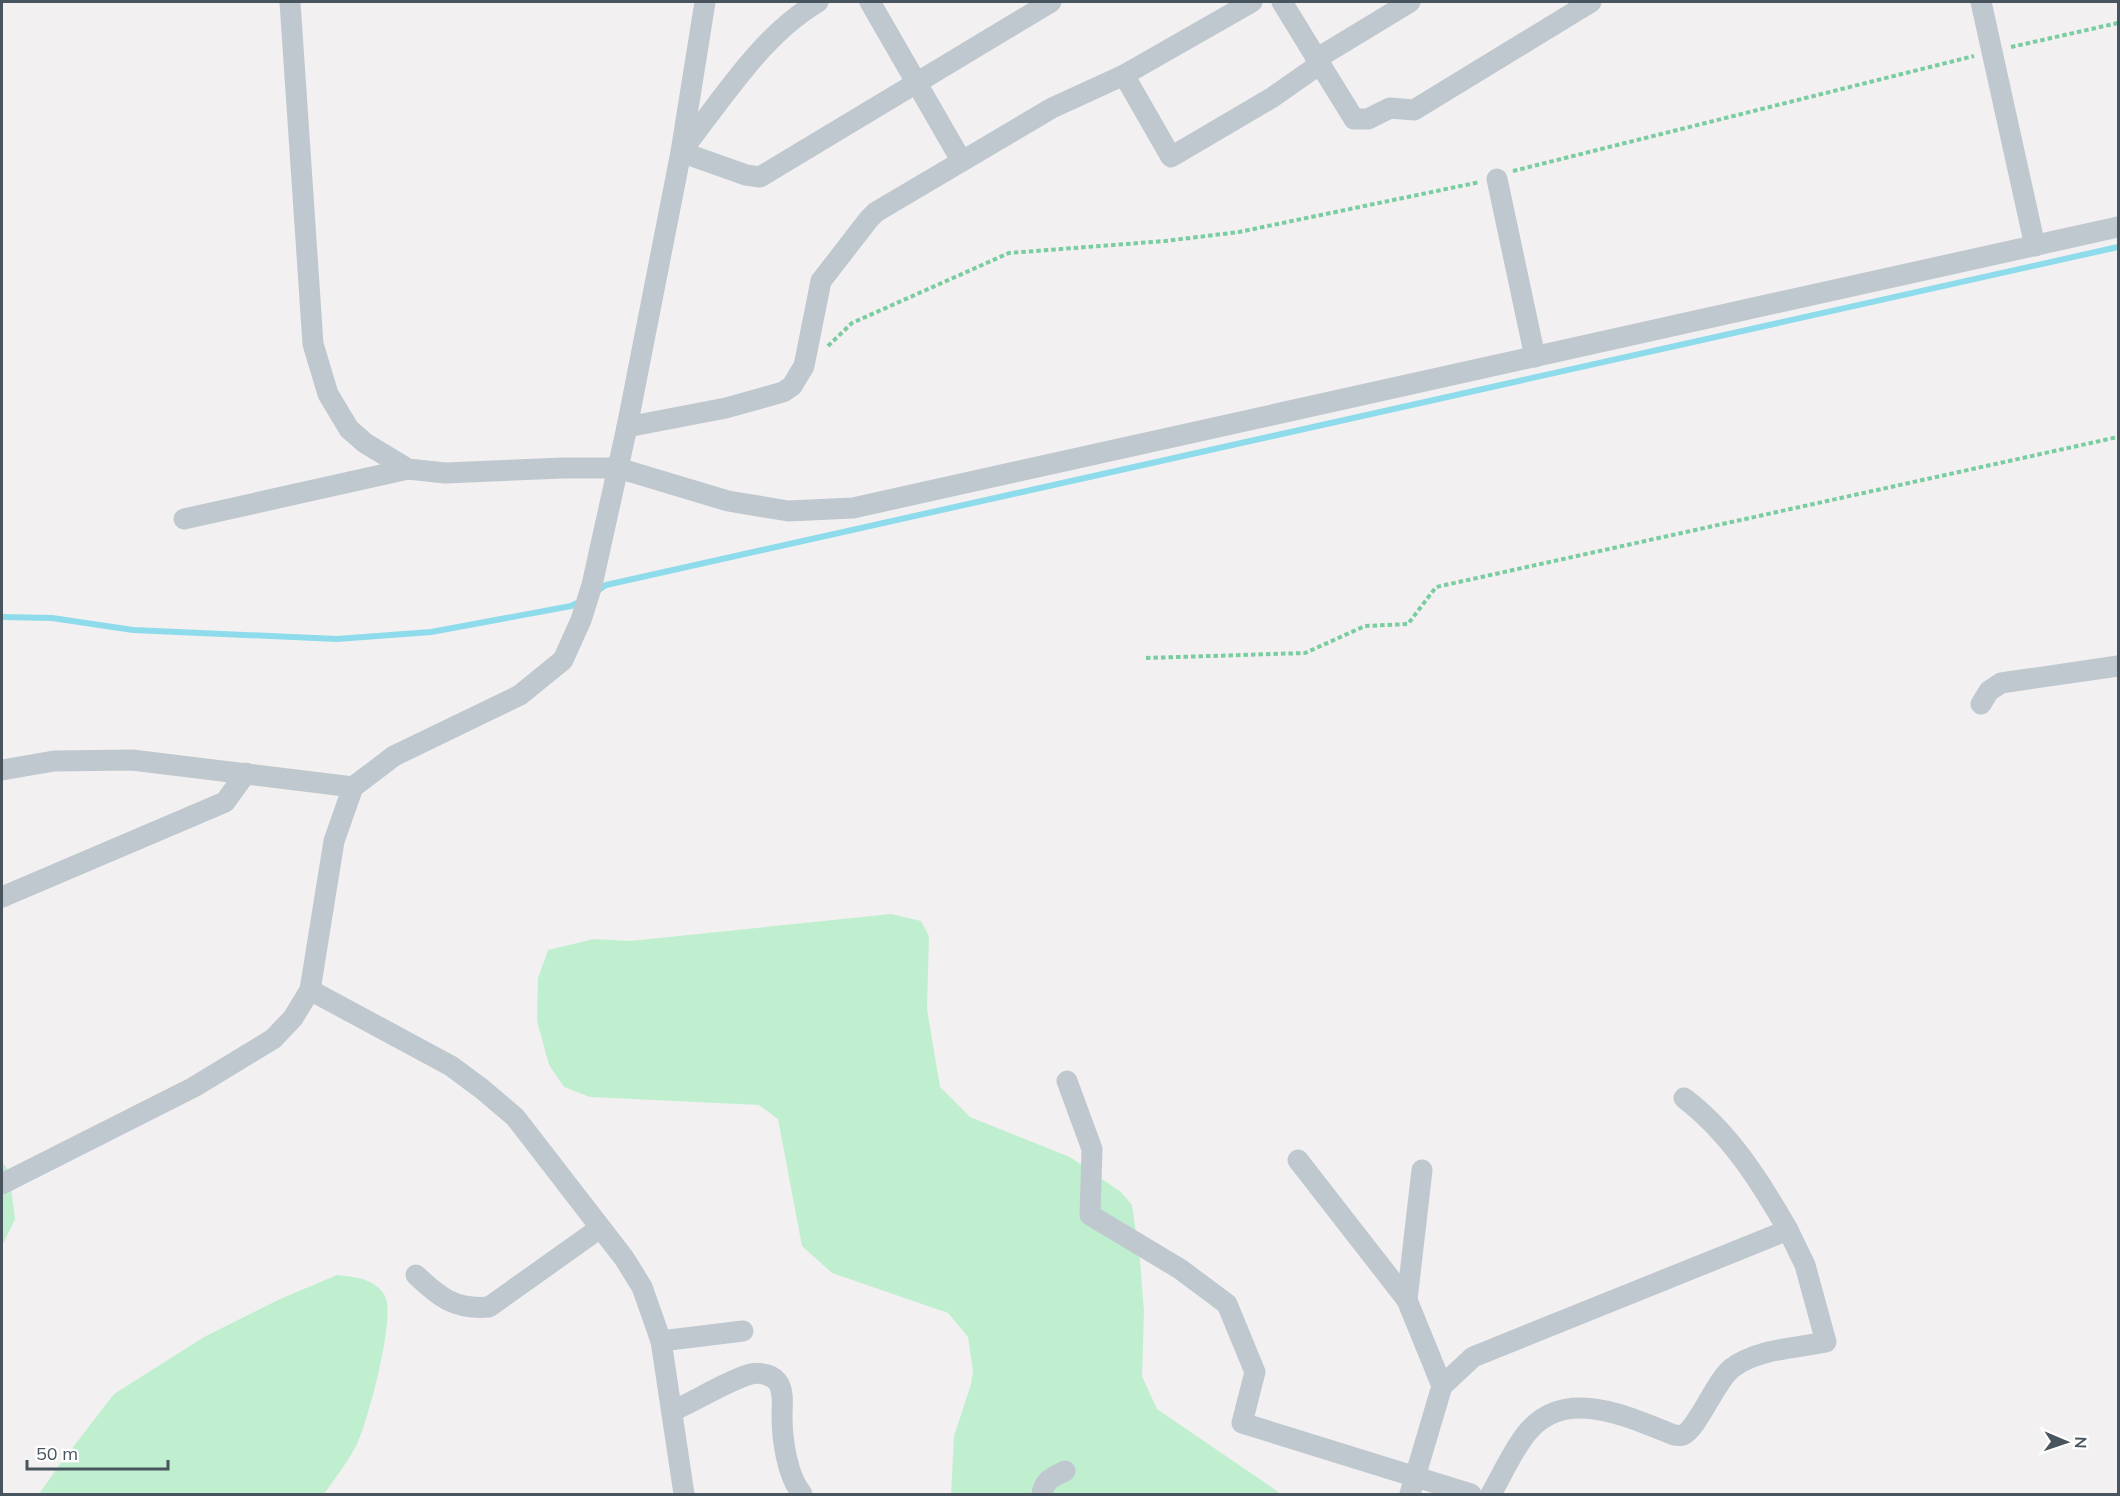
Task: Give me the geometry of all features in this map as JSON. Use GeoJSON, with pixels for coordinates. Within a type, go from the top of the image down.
{"type":"FeatureCollection","features":[{"type":"Feature","properties":{"kind":"street"},"geometry":{"type":"LineString","coordinates":[[290,2],[313,344],[328,394],[348,429],[365,443],[408,469]]}},
{"type":"Feature","properties":{"kind":"street"},"geometry":{"type":"LineString","coordinates":[[2,1184],[194,1087],[273,1039],[293,1018],[310,990],[334,842],[353,787],[394,756],[520,696],[563,660],[581,620],[592,585],[627,427],[681,152],[705,2]]}},
{"type":"Feature","properties":{"kind":"street"},"geometry":{"type":"LineString","coordinates":[[681,152],[768,41],[806,9],[818,2]]}},
{"type":"Feature","properties":{"kind":"street"},"geometry":{"type":"LineString","coordinates":[[870,2],[961,160]]}},
{"type":"Feature","properties":{"kind":"street"},"geometry":{"type":"LineString","coordinates":[[681,152],[746,175],[760,177],[1051,2]]}},
{"type":"Feature","properties":{"kind":"street"},"geometry":{"type":"LineString","coordinates":[[627,427],[726,408],[783,392],[792,386],[804,366],[821,281],[876,212],[1052,108],[1124,75],[1252,2]]}},
{"type":"Feature","properties":{"kind":"street"},"geometry":{"type":"LineString","coordinates":[[1282,2],[1354,119],[1368,119],[1390,108],[1414,110],[1591,2]]}},
{"type":"Feature","properties":{"kind":"street"},"geometry":{"type":"LineString","coordinates":[[1124,75],[1171,157],[1273,97],[1318,62],[1410,2]]}},
{"type":"Feature","properties":{"kind":"street"},"geometry":{"type":"LineString","coordinates":[[1981,2],[2035,246]]}},
{"type":"Feature","properties":{"kind":"street"},"geometry":{"type":"LineString","coordinates":[[1497,179],[1535,357]]}},
{"type":"Feature","properties":{"kind":"street"},"geometry":{"type":"LineString","coordinates":[[184,519],[408,469],[445,473],[618,468],[728,501],[778,510],[853,508],[2118,227]]}},
{"type":"Feature","properties":{"kind":"street"},"geometry":{"type":"LineString","coordinates":[[1981,704],[1989,691],[2001,683],[2118,666]]}},
{"type":"Feature","properties":{"kind":"street"},"geometry":{"type":"LineString","coordinates":[[2,770],[54,760],[132,760],[353,787]]}},
{"type":"Feature","properties":{"kind":"street"},"geometry":{"type":"LineString","coordinates":[[2,897],[225,802],[246,773]]}},
{"type":"Feature","properties":{"kind":"street"},"geometry":{"type":"LineString","coordinates":[[310,990],[451,1066],[515,1117],[624,1258],[642,1287],[661,1341],[684,1494]]}},
{"type":"Feature","properties":{"kind":"street"},"geometry":{"type":"LineString","coordinates":[[1067,1081],[1092,1149],[1090,1215],[1180,1269],[1227,1304],[1256,1372],[1242,1423],[1413,1486],[1471,1494]]}},
{"type":"Feature","properties":{"kind":"street"},"geometry":{"type":"LineString","coordinates":[[1491,1494],[1525,1435],[1542,1418],[1555,1411],[1570,1408],[1598,1409],[1618,1413],[1674,1435],[1683,1435],[1694,1425],[1706,1403],[1731,1369],[1754,1356],[1826,1342],[1805,1265],[1765,1190],[1706,1114],[1684,1098]]}},
{"type":"Feature","properties":{"kind":"street"},"geometry":{"type":"LineString","coordinates":[[1298,1160],[1407,1300],[1442,1386]]}},
{"type":"Feature","properties":{"kind":"street"},"geometry":{"type":"LineString","coordinates":[[1407,1300],[1422,1170]]}},
{"type":"Feature","properties":{"kind":"street"},"geometry":{"type":"LineString","coordinates":[[416,1275],[438,1296],[462,1306],[489,1307],[600,1228]]}},
{"type":"Feature","properties":{"kind":"street"},"geometry":{"type":"LineString","coordinates":[[1413,1486],[1442,1386],[1473,1357],[1788,1230]]}},
{"type":"Feature","properties":{"kind":"street"},"geometry":{"type":"LineString","coordinates":[[661,1341],[742,1331]]}},
{"type":"Feature","properties":{"kind":"street"},"geometry":{"type":"LineString","coordinates":[[672,1411],[738,1378],[754,1373],[768,1374],[778,1382],[783,1396],[782,1416],[786,1455],[798,1489],[802,1494]]}},
{"type":"Feature","properties":{"kind":"street"},"geometry":{"type":"LineString","coordinates":[[1042,1494],[1043,1486],[1048,1480],[1065,1471]]}},
{"type":"Feature","properties":{"kind":"path"},"geometry":{"type":"LineString","coordinates":[[827,347],[852,323],[1009,253],[1165,241],[1239,232],[1497,179],[1515,170],[1992,51],[2118,23]]}},
{"type":"Feature","properties":{"kind":"path"},"geometry":{"type":"LineString","coordinates":[[1146,658],[1305,653],[1365,626],[1408,624],[1436,587],[2118,437]]}},
{"type":"Feature","properties":{"kind":"green space"},"geometry":{"type":"Polygon","coordinates":[[[891,914],[921,921],[929,936],[927,1009],[940,1087],[970,1117],[1070,1157],[1121,1192],[1132,1205],[1140,1260],[1144,1312],[1142,1376],[1157,1409],[1280,1494],[951,1494],[954,1436],[973,1371],[968,1337],[948,1313],[832,1273],[802,1246],[778,1119],[759,1105],[590,1097],[564,1087],[549,1065],[537,1021],[538,978],[548,950],[594,939],[630,941],[891,914]]]}},
{"type":"Feature","properties":{"kind":"green space"},"geometry":{"type":"Polygon","coordinates":[[[2,1162],[9,1171],[15,1219],[2,1246],[2,1162]]]}},
{"type":"Feature","properties":{"kind":"green space"},"geometry":{"type":"Polygon","coordinates":[[[337,1275],[370,1282],[381,1290],[387,1307],[387,1325],[374,1393],[362,1432],[350,1457],[324,1494],[39,1494],[114,1394],[204,1337],[280,1299],[337,1275]]]}},
{"type":"Feature","properties":{"kind":"waterway"},"geometry":{"type":"LineString","coordinates":[[597,591],[606,585],[2118,247]]}},
{"type":"Feature","properties":{"kind":"waterway"},"geometry":{"type":"LineString","coordinates":[[2,617],[52,618],[133,630],[337,639],[431,632],[571,606],[581,601]]}}]}
